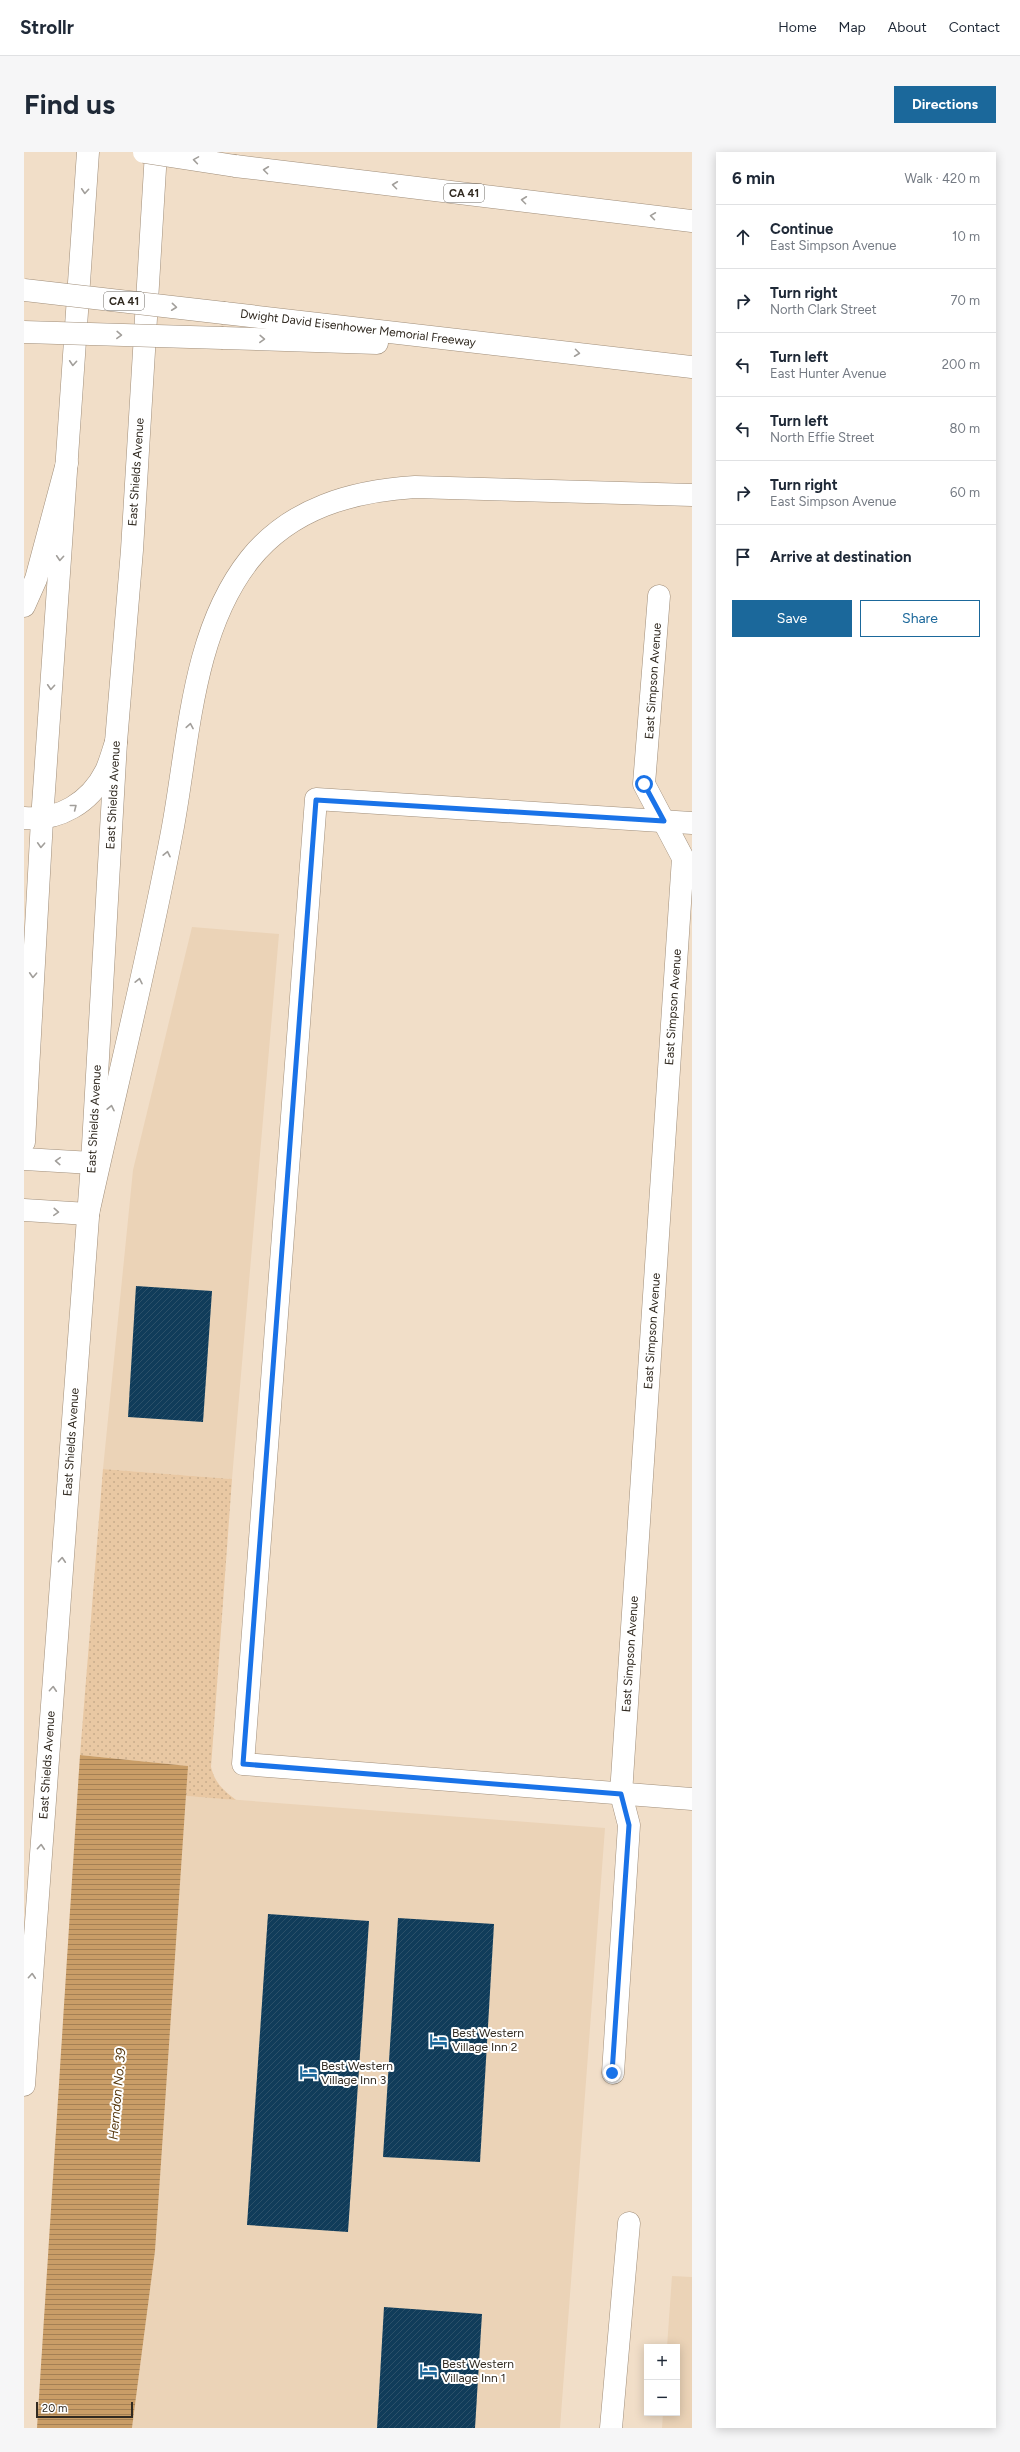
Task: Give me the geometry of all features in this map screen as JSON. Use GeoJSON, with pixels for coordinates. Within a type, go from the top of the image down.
{"type":"FeatureCollection","features":[{"type":"Feature","properties":{"kind":"main road"},"geometry":{"type":"LineString","coordinates":[[24,1142],[33,819],[66,463],[88,152]]}},
{"type":"Feature","properties":{"kind":"main road","name":"CA 41"},"geometry":{"type":"LineString","coordinates":[[144,152],[235,166],[692,221]]}},
{"type":"Feature","properties":{"kind":"main road","name":"East Shields Avenue"},"geometry":{"type":"LineString","coordinates":[[24,2085],[92,1163],[116,742],[132,550],[156,152]]}},
{"type":"Feature","properties":{"kind":"main road","name":"Dwight David Eisenhower Memorial Freeway"},"geometry":{"type":"LineString","coordinates":[[24,290],[538,348],[692,367]]}},
{"type":"Feature","properties":{"kind":"main road"},"geometry":{"type":"LineString","coordinates":[[24,332],[538,348]]}},
{"type":"Feature","properties":{"kind":"main road"},"geometry":{"type":"LineString","coordinates":[[24,606],[36,579],[66,463]]}},
{"type":"Feature","properties":{"kind":"main road"},"geometry":{"type":"LineString","coordinates":[[24,1210],[88,1214],[172,833],[199,672],[212,625],[228,591],[249,560],[269,538],[293,520],[321,506],[350,496],[382,489],[415,487],[692,495]]}},
{"type":"Feature","properties":{"kind":"main road","name":"East Simpson Avenue"},"geometry":{"type":"LineString","coordinates":[[612,2073],[629,1825],[621,1794],[683,858],[644,784],[659,596]]}},
{"type":"Feature","properties":{"kind":"main road"},"geometry":{"type":"LineString","coordinates":[[33,819],[67,812],[86,797],[106,771],[116,742]]}},
{"type":"Feature","properties":{"kind":"main road"},"geometry":{"type":"LineString","coordinates":[[692,823],[316,800],[243,1764],[692,1799]]}},
{"type":"Feature","properties":{"kind":"main road"},"geometry":{"type":"LineString","coordinates":[[24,1159],[92,1163]]}},
{"type":"Feature","properties":{"kind":"main road"},"geometry":{"type":"LineString","coordinates":[[611,2428],[629,2223]]}},
{"type":"Feature","properties":{"kind":"shaded area"},"geometry":{"type":"Polygon","coordinates":[[[192,927],[279,934],[232,1479],[103,1469],[133,1170],[192,927]]]}},
{"type":"Feature","properties":{"kind":"shaded area"},"geometry":{"type":"Polygon","coordinates":[[[103,1469],[232,1479],[211,1767],[220,1786],[236,1800],[186,1796],[187,1766],[80,1755],[103,1469]]]}},
{"type":"Feature","properties":{"kind":"shaded area"},"geometry":{"type":"Polygon","coordinates":[[[186,1796],[605,1828],[560,2428],[132,2428],[155,2251],[186,1796]]]}},
{"type":"Feature","properties":{"kind":"shaded area"},"geometry":{"type":"Polygon","coordinates":[[[672,2276],[692,2277],[692,2428],[662,2428],[663,2416],[680,2416],[680,2344],[667,2344],[672,2276]]]}},
{"type":"Feature","properties":{"kind":"water","name":"Herndon No. 39"},"geometry":{"type":"Polygon","coordinates":[[[80,1755],[188,1766],[155,2251],[132,2428],[37,2428],[80,1755]]]}},
{"type":"Feature","properties":{"kind":"building"},"geometry":{"type":"Polygon","coordinates":[[[136,1286],[212,1291],[203,1422],[128,1417],[136,1286]]]}},
{"type":"Feature","properties":{"kind":"building","name":"Best Western Village Inn 3"},"geometry":{"type":"Polygon","coordinates":[[[268,1914],[369,1921],[348,2232],[247,2225],[268,1914]]]}},
{"type":"Feature","properties":{"kind":"building","name":"Best Western Village Inn 2"},"geometry":{"type":"Polygon","coordinates":[[[398,1918],[494,1924],[480,2162],[383,2157],[398,1918]]]}},
{"type":"Feature","properties":{"kind":"building","name":"Best Western Village Inn 1"},"geometry":{"type":"Polygon","coordinates":[[[384,2307],[482,2314],[475,2428],[377,2428],[384,2307]]]}},
{"type":"Feature","properties":{"kind":"place","name":"Best Western Village Inn 2"},"geometry":{"type":"Point","coordinates":[439,2040]}},
{"type":"Feature","properties":{"kind":"place","name":"Best Western Village Inn 3"},"geometry":{"type":"Point","coordinates":[308,2073]}},
{"type":"Feature","properties":{"kind":"place","name":"Best Western Village Inn 1"},"geometry":{"type":"Point","coordinates":[429,2371]}},
{"type":"Feature","properties":{"kind":"route"},"geometry":{"type":"LineString","coordinates":[[612,2073],[629,1825],[621,1794],[243,1764],[316,800],[664,821],[644,784]]}}]}
